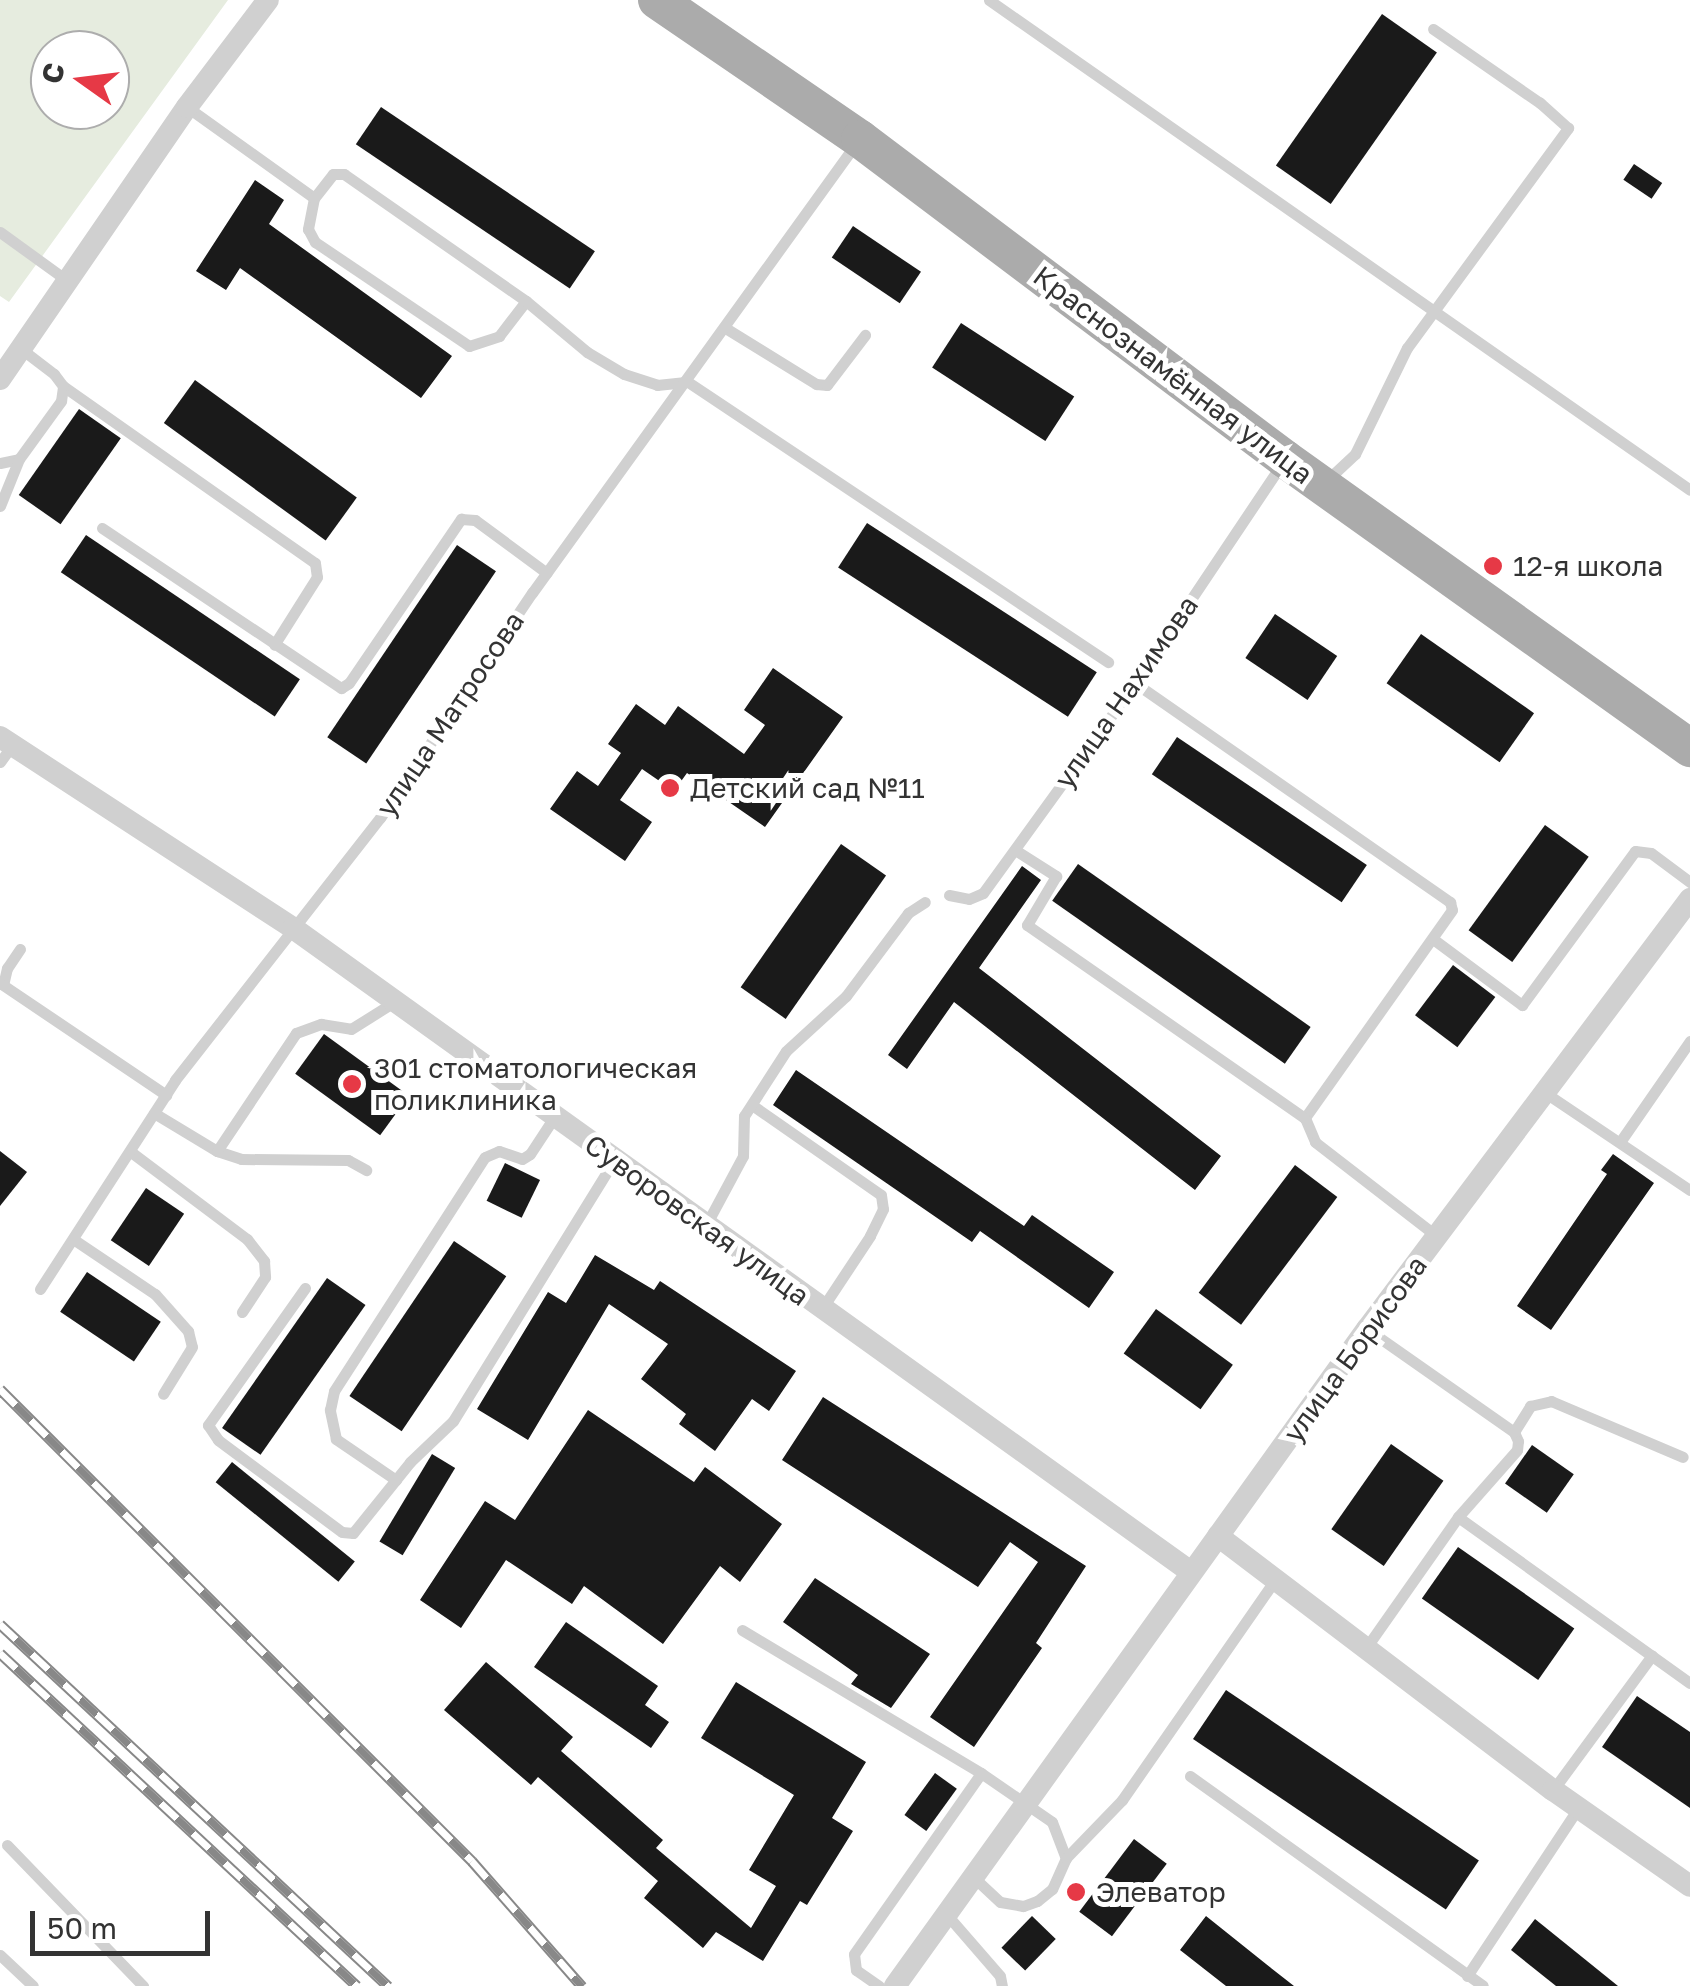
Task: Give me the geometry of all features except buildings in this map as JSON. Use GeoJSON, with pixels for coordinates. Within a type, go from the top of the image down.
{"type":"FeatureCollection","features":[{"type":"Feature","properties":{"kind":"main road","name":"Краснознамённая улица"},"geometry":{"type":"LineString","coordinates":[[657,0],[860,139],[1286,459],[1690,748]]}},
{"type":"Feature","properties":{"kind":"street"},"geometry":{"type":"LineString","coordinates":[[0,379],[186,107],[268,0]]}},
{"type":"Feature","properties":{"kind":"street","name":"Суворовская улица"},"geometry":{"type":"LineString","coordinates":[[4,749],[293,928],[820,1310],[1191,1572]]}},
{"type":"Feature","properties":{"kind":"street","name":"улица Борисова"},"geometry":{"type":"LineString","coordinates":[[896,1986],[1367,1330],[1690,899]]}},
{"type":"Feature","properties":{"kind":"street"},"geometry":{"type":"LineString","coordinates":[[1218,1536],[1368,1645],[1552,1790],[1690,1886]]}},
{"type":"Feature","properties":{"kind":"lane"},"geometry":{"type":"LineString","coordinates":[[988,0],[1690,490]]}},
{"type":"Feature","properties":{"kind":"lane"},"geometry":{"type":"LineString","coordinates":[[1322,485],[1356,454],[1408,348],[1568,128],[1540,103],[1432,29]]}},
{"type":"Feature","properties":{"kind":"lane"},"geometry":{"type":"LineString","coordinates":[[186,107],[314,198]]}},
{"type":"Feature","properties":{"kind":"lane","name":"улица Матросова"},"geometry":{"type":"LineString","coordinates":[[40,1289],[166,1095],[380,818],[547,572],[860,139]]}},
{"type":"Feature","properties":{"kind":"lane"},"geometry":{"type":"LineString","coordinates":[[526,301],[500,336],[469,346],[315,242],[308,229],[314,198],[333,174],[344,174],[526,301],[587,352],[624,374],[656,385],[688,382],[1108,662]]}},
{"type":"Feature","properties":{"kind":"lane"},"geometry":{"type":"LineString","coordinates":[[0,232],[65,279]]}},
{"type":"Feature","properties":{"kind":"lane"},"geometry":{"type":"LineString","coordinates":[[726,329],[816,384],[827,385],[866,335]]}},
{"type":"Feature","properties":{"kind":"lane"},"geometry":{"type":"LineString","coordinates":[[20,348],[54,374],[63,386],[316,563],[317,577],[274,644]]}},
{"type":"Feature","properties":{"kind":"lane"},"geometry":{"type":"LineString","coordinates":[[0,506],[18,459],[61,400],[63,386]]}},
{"type":"Feature","properties":{"kind":"lane"},"geometry":{"type":"LineString","coordinates":[[0,463],[18,459]]}},
{"type":"Feature","properties":{"kind":"lane","name":"улица Нахимова"},"geometry":{"type":"LineString","coordinates":[[949,895],[969,899],[983,893],[1135,683],[1286,459]]}},
{"type":"Feature","properties":{"kind":"lane"},"geometry":{"type":"LineString","coordinates":[[102,528],[341,688],[350,682],[461,519],[474,520],[547,572]]}},
{"type":"Feature","properties":{"kind":"lane"},"geometry":{"type":"LineString","coordinates":[[1135,683],[1450,902],[1452,910],[1304,1118]]}},
{"type":"Feature","properties":{"kind":"lane"},"geometry":{"type":"LineString","coordinates":[[1015,850],[1056,876],[1026,925],[1304,1118],[1315,1142],[1438,1237]]}},
{"type":"Feature","properties":{"kind":"lane"},"geometry":{"type":"LineString","coordinates":[[1433,938],[1522,1006],[1636,851],[1650,853],[1690,882]]}},
{"type":"Feature","properties":{"kind":"lane"},"geometry":{"type":"LineString","coordinates":[[705,1227],[743,1156],[744,1116],[786,1051],[846,996],[908,913],[925,902]]}},
{"type":"Feature","properties":{"kind":"lane"},"geometry":{"type":"LineString","coordinates":[[20,949],[7,968],[3,984],[166,1095]]}},
{"type":"Feature","properties":{"kind":"lane"},"geometry":{"type":"LineString","coordinates":[[216,1151],[296,1032],[320,1024],[352,1029],[394,1002]]}},
{"type":"Feature","properties":{"kind":"lane"},"geometry":{"type":"LineString","coordinates":[[1620,1142],[1690,1040]]}},
{"type":"Feature","properties":{"kind":"lane"},"geometry":{"type":"LineString","coordinates":[[1547,1094],[1690,1190]]}},
{"type":"Feature","properties":{"kind":"lane"},"geometry":{"type":"LineString","coordinates":[[752,1105],[881,1195],[883,1209],[870,1236],[820,1310]]}},
{"type":"Feature","properties":{"kind":"lane"},"geometry":{"type":"LineString","coordinates":[[154,1113],[216,1151],[273,1162],[348,1160],[366,1170]]}},
{"type":"Feature","properties":{"kind":"lane"},"geometry":{"type":"LineString","coordinates":[[396,1480],[336,1439],[330,1410],[334,1391],[485,1157],[499,1151],[522,1159],[555,1116]]}},
{"type":"Feature","properties":{"kind":"lane"},"geometry":{"type":"LineString","coordinates":[[130,1152],[247,1239],[264,1261],[265,1277],[242,1312]]}},
{"type":"Feature","properties":{"kind":"lane"},"geometry":{"type":"LineString","coordinates":[[305,1288],[208,1425],[210,1432],[342,1532],[354,1533],[396,1480],[453,1421],[614,1160]]}},
{"type":"Feature","properties":{"kind":"lane"},"geometry":{"type":"LineString","coordinates":[[73,1239],[154,1294],[188,1331],[192,1346],[163,1394]]}},
{"type":"Feature","properties":{"kind":"lane"},"geometry":{"type":"LineString","coordinates":[[1367,1330],[1514,1432]]}},
{"type":"Feature","properties":{"kind":"lane"},"geometry":{"type":"LineString","coordinates":[[1368,1645],[1458,1517],[1517,1450],[1514,1432],[1530,1406],[1539,1400],[1684,1458]]}},
{"type":"Feature","properties":{"kind":"lane"},"geometry":{"type":"LineString","coordinates":[[1458,1517],[1690,1683]]}},
{"type":"Feature","properties":{"kind":"lane"},"geometry":{"type":"LineString","coordinates":[[975,1879],[1000,1902],[1023,1906],[1052,1890],[1066,1858],[1122,1800],[1275,1580]]}},
{"type":"Feature","properties":{"kind":"lane"},"geometry":{"type":"LineString","coordinates":[[742,1630],[1026,1803],[1052,1822],[1066,1858]]}},
{"type":"Feature","properties":{"kind":"lane"},"geometry":{"type":"LineString","coordinates":[[1552,1790],[1652,1655]]}},
{"type":"Feature","properties":{"kind":"lane"},"geometry":{"type":"LineString","coordinates":[[878,1986],[856,1970],[854,1954],[981,1773]]}},
{"type":"Feature","properties":{"kind":"lane"},"geometry":{"type":"LineString","coordinates":[[1190,1776],[1482,1986]]}},
{"type":"Feature","properties":{"kind":"lane"},"geometry":{"type":"LineString","coordinates":[[1467,1976],[1579,1808]]}},
{"type":"Feature","properties":{"kind":"lane"},"geometry":{"type":"LineString","coordinates":[[8,1844],[142,1986]]}},
{"type":"Feature","properties":{"kind":"lane"},"geometry":{"type":"LineString","coordinates":[[948,1916],[1000,1976],[1002,1986]]}},
{"type":"Feature","properties":{"kind":"lane"},"geometry":{"type":"LineString","coordinates":[[0,1955],[33,1986]]}},
{"type":"Feature","properties":{"kind":"shaded area"},"geometry":{"type":"Polygon","coordinates":[[[0,0],[228,0],[9,302],[0,296],[0,0]]]}},
{"type":"Feature","properties":{"kind":"railway"},"geometry":{"type":"LineString","coordinates":[[0,1389],[472,1861],[582,1986]]}},
{"type":"Feature","properties":{"kind":"railway"},"geometry":{"type":"LineString","coordinates":[[0,1624],[388,1986]]}},
{"type":"Feature","properties":{"kind":"railway"},"geometry":{"type":"LineString","coordinates":[[0,1653],[357,1986]]}},
{"type":"Feature","properties":{"kind":"place","name":"12-я школа"},"geometry":{"type":"Point","coordinates":[1493,566]}},
{"type":"Feature","properties":{"kind":"place","name":"Детский сад №11"},"geometry":{"type":"Point","coordinates":[670,788]}},
{"type":"Feature","properties":{"kind":"place","name":"301 стоматологическая поликлиника"},"geometry":{"type":"Point","coordinates":[352,1084]}},
{"type":"Feature","properties":{"kind":"place","name":"Элеватор"},"geometry":{"type":"Point","coordinates":[1076,1892]}}]}
